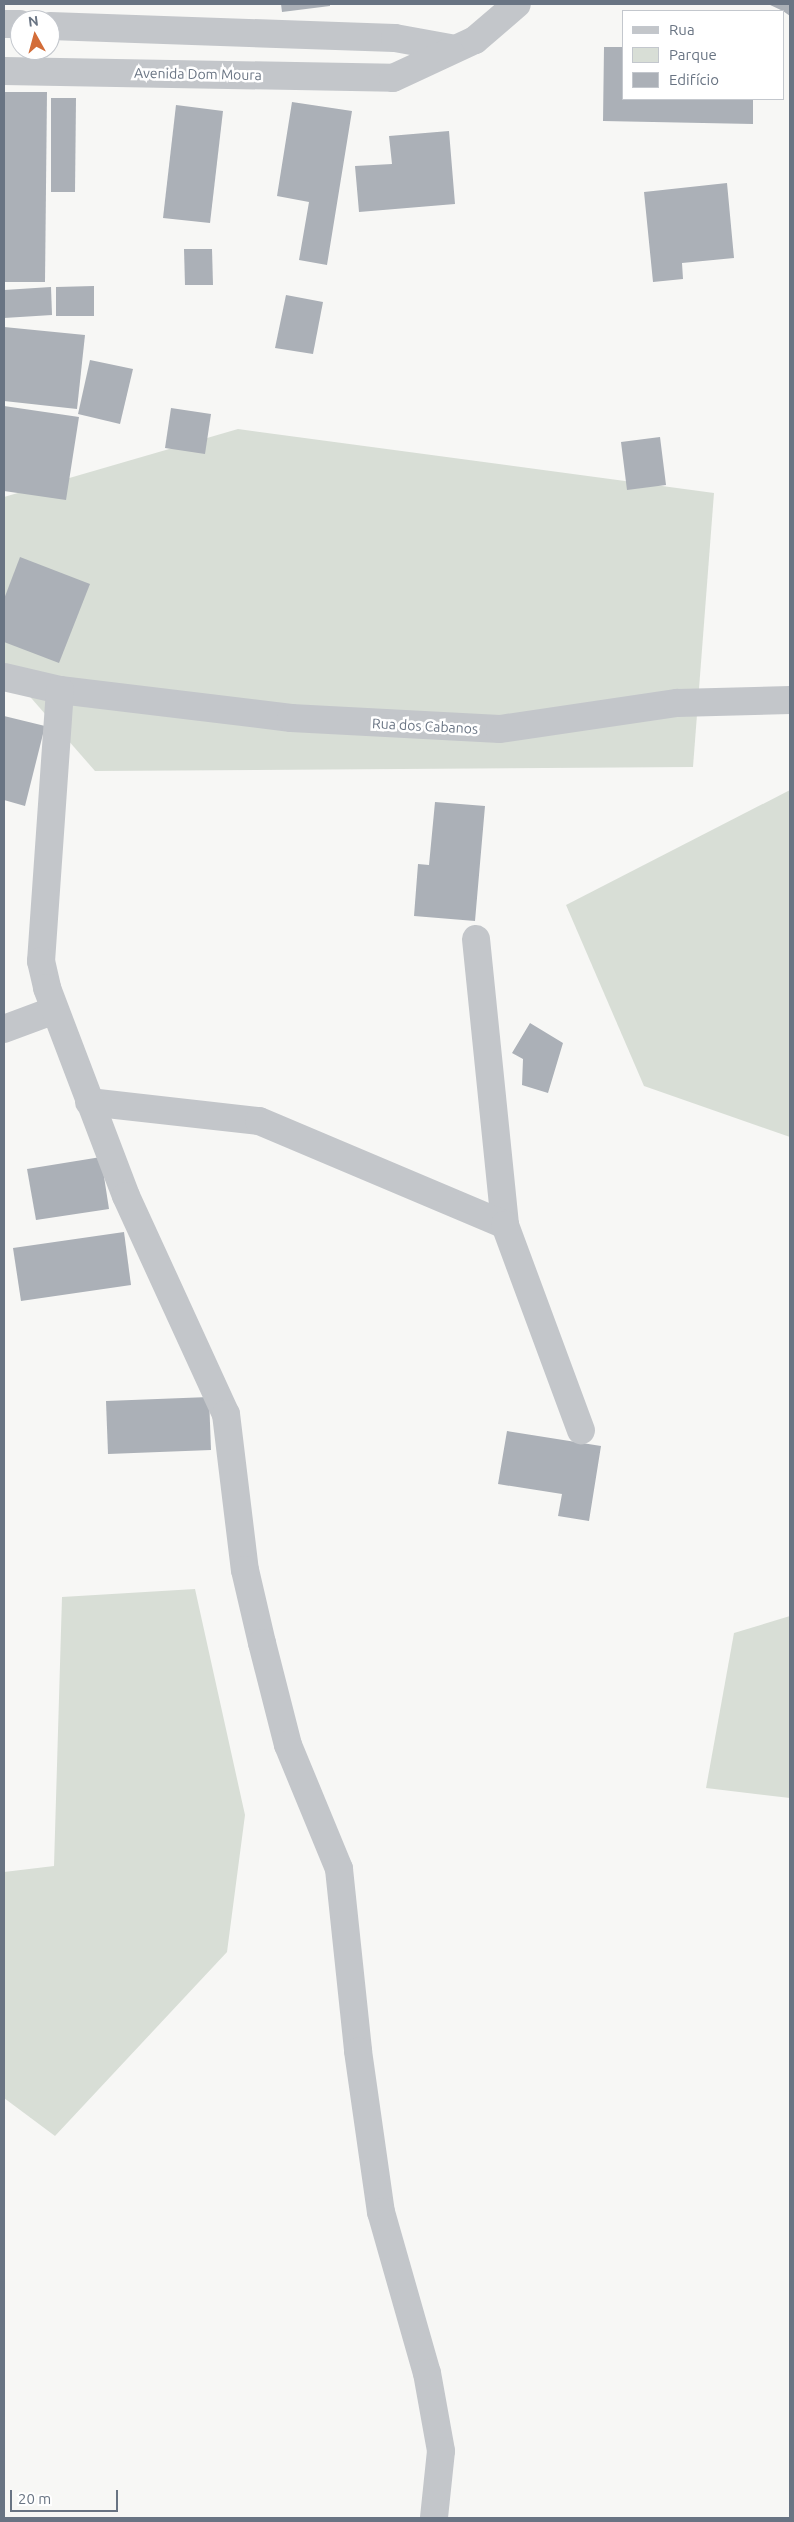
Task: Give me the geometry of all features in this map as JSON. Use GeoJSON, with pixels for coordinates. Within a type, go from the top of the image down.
{"type":"FeatureCollection","features":[{"type":"Feature","properties":{"kind":"street"},"geometry":{"type":"LineString","coordinates":[[60,26],[395,38],[450,48],[475,40],[517,4]]}},
{"type":"Feature","properties":{"kind":"street"},"geometry":{"type":"LineString","coordinates":[[175,74],[179,30]]}},
{"type":"Feature","properties":{"kind":"street","name":"Avenida Dom Moura"},"geometry":{"type":"LineString","coordinates":[[4,71],[393,78],[450,48]]}},
{"type":"Feature","properties":{"kind":"street","name":"Rua dos Cabanos"},"geometry":{"type":"LineString","coordinates":[[4,677],[60,690],[291,718],[500,729],[677,704],[790,700]]}},
{"type":"Feature","properties":{"kind":"street"},"geometry":{"type":"LineString","coordinates":[[60,690],[41,961],[54,1010],[126,1196],[226,1414],[245,1570],[262,1643],[288,1745],[339,1869],[358,2051],[381,2212],[427,2373],[441,2452],[434,2518]]}},
{"type":"Feature","properties":{"kind":"street"},"geometry":{"type":"LineString","coordinates":[[476,939],[505,1226],[581,1430]]}},
{"type":"Feature","properties":{"kind":"street"},"geometry":{"type":"LineString","coordinates":[[4,1029],[54,1010]]}},
{"type":"Feature","properties":{"kind":"street"},"geometry":{"type":"LineString","coordinates":[[89,1102],[259,1121],[505,1226]]}},
{"type":"Feature","properties":{"kind":"green space"},"geometry":{"type":"Polygon","coordinates":[[[238,429],[714,493],[693,767],[95,771],[4,667],[4,497],[238,429]]]}},
{"type":"Feature","properties":{"kind":"green space"},"geometry":{"type":"Polygon","coordinates":[[[790,790],[790,1137],[644,1086],[566,905],[790,790]]]}},
{"type":"Feature","properties":{"kind":"green space"},"geometry":{"type":"Polygon","coordinates":[[[195,1589],[245,1815],[227,1952],[55,2136],[4,2098],[4,1872],[54,1866],[62,1597],[195,1589]]]}},
{"type":"Feature","properties":{"kind":"green space"},"geometry":{"type":"Polygon","coordinates":[[[790,1616],[790,1798],[706,1788],[734,1633],[790,1616]]]}},
{"type":"Feature","properties":{"kind":"building"},"geometry":{"type":"Polygon","coordinates":[[[281,4],[330,4],[330,6],[282,12],[281,4]]]}},
{"type":"Feature","properties":{"kind":"building"},"geometry":{"type":"Polygon","coordinates":[[[768,4],[790,4],[790,16],[784,10],[768,4]]]}},
{"type":"Feature","properties":{"kind":"building"},"geometry":{"type":"Polygon","coordinates":[[[604,47],[622,47],[622,100],[753,100],[753,124],[603,121],[604,47]]]}},
{"type":"Feature","properties":{"kind":"building"},"geometry":{"type":"Polygon","coordinates":[[[4,92],[47,92],[45,282],[4,282],[4,92]]]}},
{"type":"Feature","properties":{"kind":"building"},"geometry":{"type":"Polygon","coordinates":[[[51,98],[76,98],[75,192],[51,192],[51,98]]]}},
{"type":"Feature","properties":{"kind":"building"},"geometry":{"type":"Polygon","coordinates":[[[292,102],[352,111],[327,265],[299,260],[309,202],[277,196],[292,102]]]}},
{"type":"Feature","properties":{"kind":"building"},"geometry":{"type":"Polygon","coordinates":[[[176,105],[223,111],[210,223],[163,218],[176,105]]]}},
{"type":"Feature","properties":{"kind":"building"},"geometry":{"type":"Polygon","coordinates":[[[449,131],[455,204],[359,212],[355,166],[392,164],[389,136],[449,131]]]}},
{"type":"Feature","properties":{"kind":"building"},"geometry":{"type":"Polygon","coordinates":[[[727,183],[734,258],[682,263],[683,279],[653,282],[644,192],[727,183]]]}},
{"type":"Feature","properties":{"kind":"building"},"geometry":{"type":"Polygon","coordinates":[[[184,249],[212,249],[213,285],[185,285],[184,249]]]}},
{"type":"Feature","properties":{"kind":"building"},"geometry":{"type":"Polygon","coordinates":[[[94,286],[94,316],[56,316],[56,287],[94,286]]]}},
{"type":"Feature","properties":{"kind":"building"},"geometry":{"type":"Polygon","coordinates":[[[51,287],[52,315],[4,318],[4,290],[51,287]]]}},
{"type":"Feature","properties":{"kind":"building"},"geometry":{"type":"Polygon","coordinates":[[[286,295],[323,302],[313,354],[275,348],[286,295]]]}},
{"type":"Feature","properties":{"kind":"building"},"geometry":{"type":"Polygon","coordinates":[[[4,327],[85,335],[77,409],[4,401],[4,327]]]}},
{"type":"Feature","properties":{"kind":"building"},"geometry":{"type":"Polygon","coordinates":[[[90,360],[133,369],[120,424],[78,414],[90,360]]]}},
{"type":"Feature","properties":{"kind":"building"},"geometry":{"type":"Polygon","coordinates":[[[4,406],[79,417],[66,500],[4,491],[4,406]]]}},
{"type":"Feature","properties":{"kind":"building"},"geometry":{"type":"Polygon","coordinates":[[[171,408],[211,414],[205,454],[165,448],[171,408]]]}},
{"type":"Feature","properties":{"kind":"building"},"geometry":{"type":"Polygon","coordinates":[[[660,437],[666,485],[627,490],[621,442],[660,437]]]}},
{"type":"Feature","properties":{"kind":"building"},"geometry":{"type":"Polygon","coordinates":[[[20,557],[90,584],[59,663],[4,642],[4,599],[20,557]]]}},
{"type":"Feature","properties":{"kind":"building"},"geometry":{"type":"Polygon","coordinates":[[[4,716],[45,726],[25,806],[4,800],[4,716]]]}},
{"type":"Feature","properties":{"kind":"building"},"geometry":{"type":"Polygon","coordinates":[[[435,802],[485,806],[475,921],[414,916],[418,864],[429,865],[435,802]]]}},
{"type":"Feature","properties":{"kind":"building"},"geometry":{"type":"Polygon","coordinates":[[[530,1023],[563,1043],[548,1093],[522,1085],[523,1059],[512,1053],[530,1023]]]}},
{"type":"Feature","properties":{"kind":"building"},"geometry":{"type":"Polygon","coordinates":[[[101,1157],[109,1209],[36,1220],[27,1169],[101,1157]]]}},
{"type":"Feature","properties":{"kind":"building"},"geometry":{"type":"Polygon","coordinates":[[[124,1232],[131,1285],[21,1301],[13,1248],[124,1232]]]}},
{"type":"Feature","properties":{"kind":"building"},"geometry":{"type":"Polygon","coordinates":[[[209,1397],[211,1450],[108,1454],[106,1401],[209,1397]]]}},
{"type":"Feature","properties":{"kind":"building"},"geometry":{"type":"Polygon","coordinates":[[[507,1431],[601,1446],[589,1521],[558,1516],[562,1494],[498,1484],[507,1431]]]}}]}
